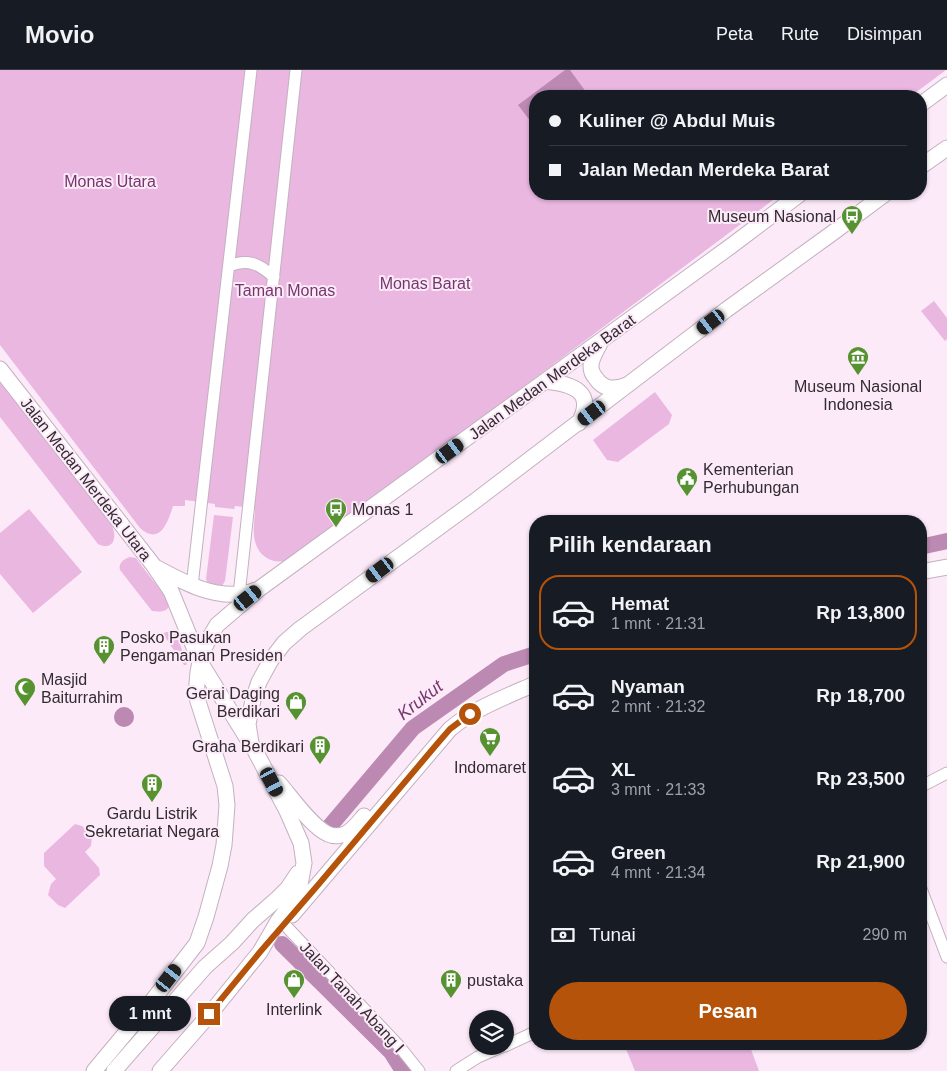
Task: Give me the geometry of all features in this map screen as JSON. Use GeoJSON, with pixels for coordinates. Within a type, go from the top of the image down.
{"type":"FeatureCollection","features":[{"type":"Feature","properties":{"kind":"main road"},"geometry":{"type":"LineString","coordinates":[[927,100],[947,85]]}},
{"type":"Feature","properties":{"kind":"main road"},"geometry":{"type":"LineString","coordinates":[[927,162],[947,148]]}},
{"type":"Feature","properties":{"kind":"main road","name":"Jalan Medan Merdeka Barat"},"geometry":{"type":"LineString","coordinates":[[94,1071],[149,1005],[196,943],[211,900],[224,845],[226,805],[222,777],[196,695],[200,662],[206,643],[217,626],[260,589],[601,342],[792,200]]}},
{"type":"Feature","properties":{"kind":"main road"},"geometry":{"type":"LineString","coordinates":[[260,952],[278,921],[292,904],[300,885],[304,863],[301,843],[251,743],[248,724],[259,682],[275,653],[300,629],[475,501],[726,310],[877,200]]}},
{"type":"Feature","properties":{"kind":"main road"},"geometry":{"type":"LineString","coordinates":[[601,342],[592,359],[591,366],[592,373],[597,380],[605,388],[619,388],[631,383]]}},
{"type":"Feature","properties":{"kind":"main road","name":"Jalan Medan Merdeka Utara"},"geometry":{"type":"LineString","coordinates":[[0,369],[154,566],[171,591],[200,662],[251,743]]}},
{"type":"Feature","properties":{"kind":"main road"},"geometry":{"type":"LineString","coordinates":[[545,381],[561,382],[579,392],[585,403],[584,413],[579,423]]}},
{"type":"Feature","properties":{"kind":"main road"},"geometry":{"type":"LineString","coordinates":[[154,566],[192,586],[213,593],[239,595],[260,589]]}},
{"type":"Feature","properties":{"kind":"main road"},"geometry":{"type":"LineString","coordinates":[[927,571],[947,568]]}},
{"type":"Feature","properties":{"kind":"main road"},"geometry":{"type":"LineString","coordinates":[[260,761],[317,827],[337,836],[347,833],[356,826],[445,721],[492,691],[529,676]]}},
{"type":"Feature","properties":{"kind":"main road"},"geometry":{"type":"LineString","coordinates":[[160,1071],[450,729],[470,714],[494,701],[529,686]]}},
{"type":"Feature","properties":{"kind":"main road"},"geometry":{"type":"LineString","coordinates":[[114,1071],[205,967],[288,888],[304,863]]}},
{"type":"Feature","properties":{"kind":"street"},"geometry":{"type":"LineString","coordinates":[[192,586],[251,70]]}},
{"type":"Feature","properties":{"kind":"street"},"geometry":{"type":"LineString","coordinates":[[239,595],[296,70]]}},
{"type":"Feature","properties":{"kind":"street"},"geometry":{"type":"LineString","coordinates":[[229,266],[239,262],[248,262],[259,266],[274,277]]}},
{"type":"Feature","properties":{"kind":"street"},"geometry":{"type":"LineString","coordinates":[[927,783],[947,773]]}},
{"type":"Feature","properties":{"kind":"street"},"geometry":{"type":"LineString","coordinates":[[927,904],[947,956]]}},
{"type":"Feature","properties":{"kind":"street","name":"Jalan Tanah Abang I"},"geometry":{"type":"LineString","coordinates":[[284,924],[399,1046],[419,1071]]}},
{"type":"Feature","properties":{"kind":"street"},"geometry":{"type":"LineString","coordinates":[[514,1041],[529,1035]]}},
{"type":"Feature","properties":{"kind":"street"},"geometry":{"type":"LineString","coordinates":[[456,1071],[483,1055]]}},
{"type":"Feature","properties":{"kind":"green space","name":"Taman Monas"},"geometry":{"type":"Polygon","coordinates":[[[0,70],[946,70],[919,90],[529,90],[529,200],[773,200],[292,560],[272,560],[262,555],[256,544],[254,533],[255,508],[235,506],[234,509],[215,507],[215,504],[185,500],[185,506],[173,506],[166,525],[158,533],[147,533],[140,528],[0,345],[0,70]]]}},
{"type":"Feature","properties":{"kind":"green space"},"geometry":{"type":"Polygon","coordinates":[[[934,301],[947,318],[947,339],[945,341],[921,311],[934,301]]]}},
{"type":"Feature","properties":{"kind":"green space"},"geometry":{"type":"Polygon","coordinates":[[[0,379],[111,524],[114,538],[113,542],[108,546],[98,544],[0,417],[0,379]]]}},
{"type":"Feature","properties":{"kind":"green space"},"geometry":{"type":"Polygon","coordinates":[[[655,392],[672,415],[669,424],[618,462],[607,460],[593,440],[655,392]]]}},
{"type":"Feature","properties":{"kind":"green space"},"geometry":{"type":"Polygon","coordinates":[[[29,509],[82,572],[33,613],[0,574],[0,533],[29,509]]]}},
{"type":"Feature","properties":{"kind":"green space"},"geometry":{"type":"Polygon","coordinates":[[[214,515],[233,517],[225,581],[219,587],[208,584],[206,579],[214,515]]]}},
{"type":"Feature","properties":{"kind":"green space"},"geometry":{"type":"Polygon","coordinates":[[[130,557],[136,558],[164,594],[169,605],[167,609],[152,611],[120,570],[122,562],[130,557]]]}},
{"type":"Feature","properties":{"kind":"green space"},"geometry":{"type":"Polygon","coordinates":[[[175,630],[186,665],[184,665],[163,633],[175,630]]]}},
{"type":"Feature","properties":{"kind":"green space"},"geometry":{"type":"Polygon","coordinates":[[[75,824],[82,826],[92,836],[91,846],[85,852],[99,868],[100,875],[65,908],[58,905],[48,895],[51,884],[56,879],[44,866],[44,853],[75,824]]]}},
{"type":"Feature","properties":{"kind":"green space"},"geometry":{"type":"Polygon","coordinates":[[[626,1050],[751,1050],[759,1071],[635,1071],[626,1050]]]}},
{"type":"Feature","properties":{"kind":"shaded area"},"geometry":{"type":"Polygon","coordinates":[[[565,70],[570,70],[585,90],[538,90],[565,70]]]}},
{"type":"Feature","properties":{"kind":"shaded area"},"geometry":{"type":"Polygon","coordinates":[[[529,97],[529,119],[518,105],[529,97]]]}},
{"type":"Feature","properties":{"kind":"shaded area"},"geometry":{"type":"Polygon","coordinates":[[[124,707],[131,710],[134,717],[131,724],[124,727],[117,724],[114,717],[117,710],[124,707]]]}},
{"type":"Feature","properties":{"kind":"waterway","name":"Krukut"},"geometry":{"type":"LineString","coordinates":[[927,545],[947,541]]}},
{"type":"Feature","properties":{"kind":"waterway","name":"Krukut"},"geometry":{"type":"LineString","coordinates":[[330,826],[413,728],[504,664],[529,656]]}},
{"type":"Feature","properties":{"kind":"waterway","name":"Krukut"},"geometry":{"type":"LineString","coordinates":[[282,944],[391,1052],[403,1071]]}},
{"type":"Feature","properties":{"kind":"place","name":"Museum Nasional"},"geometry":{"type":"Point","coordinates":[852,235]}},
{"type":"Feature","properties":{"kind":"place","name":"Museum Nasional Indonesia"},"geometry":{"type":"Point","coordinates":[858,376]}},
{"type":"Feature","properties":{"kind":"place","name":"Kementerian Perhubungan"},"geometry":{"type":"Point","coordinates":[687,497]}},
{"type":"Feature","properties":{"kind":"place","name":"Monas 1"},"geometry":{"type":"Point","coordinates":[336,528]}},
{"type":"Feature","properties":{"kind":"place","name":"Posko Pasukan Pengamanan Presiden"},"geometry":{"type":"Point","coordinates":[104,665]}},
{"type":"Feature","properties":{"kind":"place","name":"Masjid Baiturrahim"},"geometry":{"type":"Point","coordinates":[25,707]}},
{"type":"Feature","properties":{"kind":"place","name":"Gerai Daging Berdikari"},"geometry":{"type":"Point","coordinates":[296,721]}},
{"type":"Feature","properties":{"kind":"place","name":"Indomaret"},"geometry":{"type":"Point","coordinates":[490,757]}},
{"type":"Feature","properties":{"kind":"place","name":"Graha Berdikari"},"geometry":{"type":"Point","coordinates":[320,765]}},
{"type":"Feature","properties":{"kind":"place","name":"Gardu Listrik Sekretariat Negara"},"geometry":{"type":"Point","coordinates":[152,803]}},
{"type":"Feature","properties":{"kind":"place","name":"Interlink"},"geometry":{"type":"Point","coordinates":[294,999]}},
{"type":"Feature","properties":{"kind":"place","name":"pustaka"},"geometry":{"type":"Point","coordinates":[451,999]}},
{"type":"Feature","properties":{"kind":"route"},"geometry":{"type":"LineString","coordinates":[[209,1014],[450,729],[470,714]]}},
{"type":"Feature","properties":{"kind":"park label","name":"Monas Utara"},"geometry":{"type":"Point","coordinates":[110,181]}},
{"type":"Feature","properties":{"kind":"park label","name":"Monas Barat"},"geometry":{"type":"Point","coordinates":[425,283]}}]}
